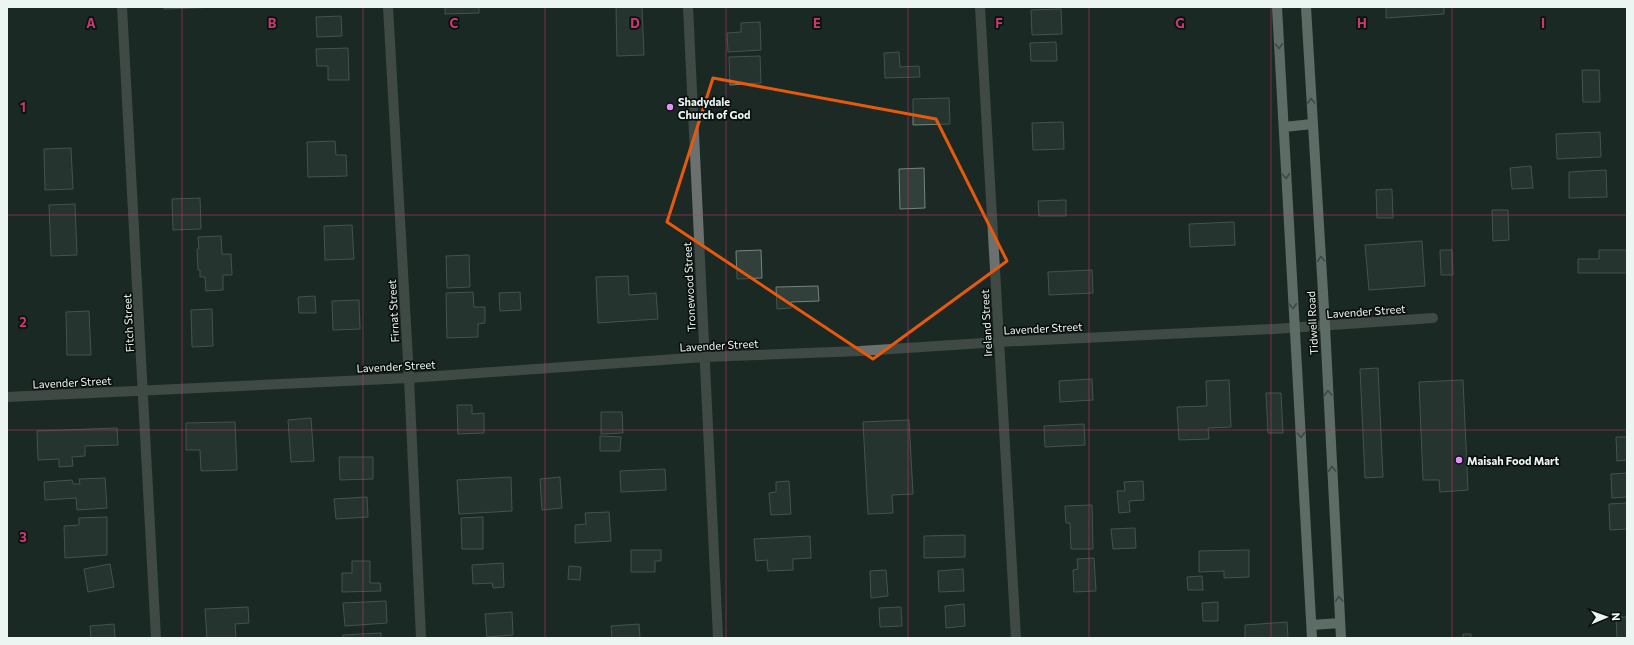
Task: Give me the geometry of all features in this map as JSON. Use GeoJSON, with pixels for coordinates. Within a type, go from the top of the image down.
{"type":"FeatureCollection","features":[{"type":"Feature","properties":{"kind":"main road","name":"Tidwell Road"},"geometry":{"type":"LineString","coordinates":[[1277,7],[1312,638]]}},
{"type":"Feature","properties":{"kind":"main road","name":"Tidwell Road"},"geometry":{"type":"LineString","coordinates":[[1306,7],[1325,326],[1341,638]]}},
{"type":"Feature","properties":{"kind":"main road"},"geometry":{"type":"LineString","coordinates":[[1284,127],[1312,124]]}},
{"type":"Feature","properties":{"kind":"main road"},"geometry":{"type":"LineString","coordinates":[[1312,625],[1340,623]]}},
{"type":"Feature","properties":{"kind":"street","name":"Fitch Street"},"geometry":{"type":"LineString","coordinates":[[122,7],[144,390],[156,638]]}},
{"type":"Feature","properties":{"kind":"street","name":"Firnat Street"},"geometry":{"type":"LineString","coordinates":[[388,7],[409,378],[421,638]]}},
{"type":"Feature","properties":{"kind":"street","name":"Tronewood Street"},"geometry":{"type":"LineString","coordinates":[[688,7],[718,638]]}},
{"type":"Feature","properties":{"kind":"street","name":"Ireland Street"},"geometry":{"type":"LineString","coordinates":[[980,7],[1016,638]]}},
{"type":"Feature","properties":{"kind":"street","name":"Lavender Street"},"geometry":{"type":"LineString","coordinates":[[7,397],[409,378],[704,357],[860,351],[999,342],[1294,328],[1433,318]]}},
{"type":"Feature","properties":{"kind":"highlighted area"},"geometry":{"type":"Polygon","coordinates":[[[713,78],[936,119],[1007,261],[873,359],[667,222],[713,78]]]}},
{"type":"Feature","properties":{"kind":"building"},"geometry":{"type":"Polygon","coordinates":[[[164,7],[219,7],[164,9],[164,7]]]}},
{"type":"Feature","properties":{"kind":"building"},"geometry":{"type":"Polygon","coordinates":[[[445,7],[479,7],[479,13],[445,14],[445,7]]]}},
{"type":"Feature","properties":{"kind":"building"},"geometry":{"type":"Polygon","coordinates":[[[616,7],[642,7],[644,55],[617,56],[616,7]]]}},
{"type":"Feature","properties":{"kind":"building"},"geometry":{"type":"Polygon","coordinates":[[[1386,7],[1444,7],[1444,14],[1386,18],[1386,7]]]}},
{"type":"Feature","properties":{"kind":"building"},"geometry":{"type":"Polygon","coordinates":[[[1061,9],[1062,34],[1032,35],[1031,10],[1061,9]]]}},
{"type":"Feature","properties":{"kind":"building"},"geometry":{"type":"Polygon","coordinates":[[[341,16],[342,36],[317,37],[316,17],[341,16]]]}},
{"type":"Feature","properties":{"kind":"building"},"geometry":{"type":"Polygon","coordinates":[[[760,22],[761,50],[728,52],[727,33],[741,32],[741,23],[760,22]]]}},
{"type":"Feature","properties":{"kind":"building"},"geometry":{"type":"Polygon","coordinates":[[[1056,42],[1057,61],[1031,61],[1030,43],[1056,42]]]}},
{"type":"Feature","properties":{"kind":"building"},"geometry":{"type":"Polygon","coordinates":[[[348,48],[349,80],[328,80],[328,66],[317,66],[316,49],[348,48]]]}},
{"type":"Feature","properties":{"kind":"building"},"geometry":{"type":"Polygon","coordinates":[[[899,52],[900,67],[919,66],[920,77],[885,78],[884,53],[899,52]]]}},
{"type":"Feature","properties":{"kind":"building"},"geometry":{"type":"Polygon","coordinates":[[[760,56],[761,83],[730,85],[729,57],[760,56]]]}},
{"type":"Feature","properties":{"kind":"building"},"geometry":{"type":"Polygon","coordinates":[[[1582,70],[1599,70],[1600,102],[1583,102],[1582,70]]]}},
{"type":"Feature","properties":{"kind":"building"},"geometry":{"type":"Polygon","coordinates":[[[949,98],[950,124],[913,125],[913,99],[949,98]]]}},
{"type":"Feature","properties":{"kind":"building"},"geometry":{"type":"Polygon","coordinates":[[[1063,122],[1064,149],[1033,150],[1032,123],[1063,122]]]}},
{"type":"Feature","properties":{"kind":"building"},"geometry":{"type":"Polygon","coordinates":[[[1600,132],[1601,157],[1557,159],[1556,134],[1600,132]]]}},
{"type":"Feature","properties":{"kind":"building"},"geometry":{"type":"Polygon","coordinates":[[[335,141],[336,155],[346,155],[347,176],[308,177],[307,142],[335,141]]]}},
{"type":"Feature","properties":{"kind":"building"},"geometry":{"type":"Polygon","coordinates":[[[71,148],[73,189],[45,190],[44,149],[71,148]]]}},
{"type":"Feature","properties":{"kind":"building"},"geometry":{"type":"Polygon","coordinates":[[[1531,166],[1533,188],[1512,189],[1510,168],[1531,166]]]}},
{"type":"Feature","properties":{"kind":"building"},"geometry":{"type":"Polygon","coordinates":[[[924,168],[925,208],[900,209],[899,169],[924,168]]]}},
{"type":"Feature","properties":{"kind":"building"},"geometry":{"type":"Polygon","coordinates":[[[1606,170],[1607,197],[1569,198],[1569,172],[1606,170]]]}},
{"type":"Feature","properties":{"kind":"building"},"geometry":{"type":"Polygon","coordinates":[[[1392,189],[1393,218],[1377,218],[1376,190],[1392,189]]]}},
{"type":"Feature","properties":{"kind":"building"},"geometry":{"type":"Polygon","coordinates":[[[200,198],[201,229],[173,230],[172,199],[200,198]]]}},
{"type":"Feature","properties":{"kind":"building"},"geometry":{"type":"Polygon","coordinates":[[[1066,200],[1066,216],[1039,216],[1038,201],[1066,200]]]}},
{"type":"Feature","properties":{"kind":"building"},"geometry":{"type":"Polygon","coordinates":[[[75,204],[77,255],[51,256],[49,205],[75,204]]]}},
{"type":"Feature","properties":{"kind":"building"},"geometry":{"type":"Polygon","coordinates":[[[1492,210],[1508,210],[1509,240],[1493,241],[1492,210]]]}},
{"type":"Feature","properties":{"kind":"building"},"geometry":{"type":"Polygon","coordinates":[[[1234,222],[1235,245],[1190,247],[1189,224],[1234,222]]]}},
{"type":"Feature","properties":{"kind":"building"},"geometry":{"type":"Polygon","coordinates":[[[352,225],[354,259],[325,260],[324,226],[352,225]]]}},
{"type":"Feature","properties":{"kind":"building"},"geometry":{"type":"Polygon","coordinates":[[[221,236],[222,254],[231,254],[232,275],[223,275],[223,290],[206,291],[205,277],[200,277],[200,270],[198,270],[198,237],[221,236]]]}},
{"type":"Feature","properties":{"kind":"building"},"geometry":{"type":"Polygon","coordinates":[[[1422,241],[1425,286],[1369,290],[1365,245],[1422,241]]]}},
{"type":"Feature","properties":{"kind":"building"},"geometry":{"type":"Polygon","coordinates":[[[761,250],[762,278],[737,279],[736,251],[761,250]]]}},
{"type":"Feature","properties":{"kind":"building"},"geometry":{"type":"Polygon","coordinates":[[[1440,250],[1452,250],[1453,275],[1441,275],[1440,250]]]}},
{"type":"Feature","properties":{"kind":"building"},"geometry":{"type":"Polygon","coordinates":[[[1599,250],[1627,250],[1627,273],[1578,273],[1578,259],[1599,259],[1599,250]]]}},
{"type":"Feature","properties":{"kind":"building"},"geometry":{"type":"Polygon","coordinates":[[[469,255],[470,287],[447,288],[446,256],[469,255]]]}},
{"type":"Feature","properties":{"kind":"building"},"geometry":{"type":"Polygon","coordinates":[[[1092,270],[1093,293],[1049,295],[1048,272],[1092,270]]]}},
{"type":"Feature","properties":{"kind":"building"},"geometry":{"type":"Polygon","coordinates":[[[628,276],[629,295],[656,293],[658,319],[598,323],[596,277],[628,276]]]}},
{"type":"Feature","properties":{"kind":"building"},"geometry":{"type":"Polygon","coordinates":[[[818,286],[819,301],[791,302],[791,308],[777,309],[776,287],[818,286]]]}},
{"type":"Feature","properties":{"kind":"building"},"geometry":{"type":"Polygon","coordinates":[[[473,292],[474,307],[485,307],[485,323],[478,324],[478,337],[447,338],[446,293],[473,292]]]}},
{"type":"Feature","properties":{"kind":"building"},"geometry":{"type":"Polygon","coordinates":[[[520,292],[521,310],[500,311],[499,293],[520,292]]]}},
{"type":"Feature","properties":{"kind":"building"},"geometry":{"type":"Polygon","coordinates":[[[315,296],[316,313],[299,313],[298,297],[315,296]]]}},
{"type":"Feature","properties":{"kind":"building"},"geometry":{"type":"Polygon","coordinates":[[[359,300],[360,329],[333,330],[332,301],[359,300]]]}},
{"type":"Feature","properties":{"kind":"building"},"geometry":{"type":"Polygon","coordinates":[[[212,309],[213,346],[192,347],[191,310],[212,309]]]}},
{"type":"Feature","properties":{"kind":"building"},"geometry":{"type":"Polygon","coordinates":[[[89,311],[91,355],[67,355],[66,312],[89,311]]]}},
{"type":"Feature","properties":{"kind":"building"},"geometry":{"type":"Polygon","coordinates":[[[1378,368],[1383,477],[1365,478],[1360,369],[1378,368]]]}},
{"type":"Feature","properties":{"kind":"building"},"geometry":{"type":"Polygon","coordinates":[[[1092,379],[1093,400],[1060,402],[1059,381],[1092,379]]]}},
{"type":"Feature","properties":{"kind":"building"},"geometry":{"type":"Polygon","coordinates":[[[1229,380],[1231,427],[1208,428],[1209,439],[1179,440],[1177,407],[1207,406],[1206,381],[1229,380]]]}},
{"type":"Feature","properties":{"kind":"building"},"geometry":{"type":"Polygon","coordinates":[[[1463,380],[1468,490],[1440,492],[1439,480],[1423,480],[1419,382],[1463,380]]]}},
{"type":"Feature","properties":{"kind":"building"},"geometry":{"type":"Polygon","coordinates":[[[1266,393],[1281,393],[1283,433],[1268,433],[1266,393]]]}},
{"type":"Feature","properties":{"kind":"building"},"geometry":{"type":"Polygon","coordinates":[[[457,405],[472,405],[472,414],[484,413],[484,433],[458,434],[457,405]]]}},
{"type":"Feature","properties":{"kind":"building"},"geometry":{"type":"Polygon","coordinates":[[[601,412],[622,412],[623,433],[601,434],[601,412]]]}},
{"type":"Feature","properties":{"kind":"building"},"geometry":{"type":"Polygon","coordinates":[[[311,418],[314,461],[291,462],[288,420],[311,418]]]}},
{"type":"Feature","properties":{"kind":"building"},"geometry":{"type":"Polygon","coordinates":[[[909,420],[913,494],[892,495],[893,513],[868,514],[863,422],[909,420]]]}},
{"type":"Feature","properties":{"kind":"building"},"geometry":{"type":"Polygon","coordinates":[[[235,422],[237,470],[201,471],[200,450],[186,450],[186,423],[235,422]]]}},
{"type":"Feature","properties":{"kind":"building"},"geometry":{"type":"Polygon","coordinates":[[[1084,424],[1085,445],[1045,447],[1044,426],[1084,424]]]}},
{"type":"Feature","properties":{"kind":"building"},"geometry":{"type":"Polygon","coordinates":[[[117,428],[118,445],[85,446],[85,456],[72,457],[73,466],[59,467],[59,459],[38,460],[37,431],[117,428]]]}},
{"type":"Feature","properties":{"kind":"building"},"geometry":{"type":"Polygon","coordinates":[[[600,436],[621,437],[620,451],[600,451],[600,436]]]}},
{"type":"Feature","properties":{"kind":"building"},"geometry":{"type":"Polygon","coordinates":[[[1616,437],[1627,437],[1627,460],[1617,461],[1616,437]]]}},
{"type":"Feature","properties":{"kind":"building"},"geometry":{"type":"Polygon","coordinates":[[[339,457],[373,457],[373,479],[340,480],[339,457]]]}},
{"type":"Feature","properties":{"kind":"building"},"geometry":{"type":"Polygon","coordinates":[[[665,469],[666,490],[621,492],[620,471],[665,469]]]}},
{"type":"Feature","properties":{"kind":"building"},"geometry":{"type":"Polygon","coordinates":[[[1627,473],[1627,497],[1612,498],[1611,474],[1627,473]]]}},
{"type":"Feature","properties":{"kind":"building"},"geometry":{"type":"Polygon","coordinates":[[[511,477],[512,511],[459,514],[457,480],[511,477]]]}},
{"type":"Feature","properties":{"kind":"building"},"geometry":{"type":"Polygon","coordinates":[[[560,477],[562,508],[542,510],[540,479],[560,477]]]}},
{"type":"Feature","properties":{"kind":"building"},"geometry":{"type":"Polygon","coordinates":[[[105,478],[107,508],[77,510],[76,498],[45,500],[44,482],[72,480],[73,484],[80,484],[79,479],[105,478]]]}},
{"type":"Feature","properties":{"kind":"building"},"geometry":{"type":"Polygon","coordinates":[[[789,481],[791,514],[771,515],[769,493],[776,492],[776,482],[789,481]]]}},
{"type":"Feature","properties":{"kind":"building"},"geometry":{"type":"Polygon","coordinates":[[[1143,481],[1144,500],[1129,501],[1130,512],[1119,513],[1117,491],[1125,491],[1124,482],[1143,481]]]}},
{"type":"Feature","properties":{"kind":"building"},"geometry":{"type":"Polygon","coordinates":[[[367,497],[368,517],[336,519],[334,499],[367,497]]]}},
{"type":"Feature","properties":{"kind":"building"},"geometry":{"type":"Polygon","coordinates":[[[1627,503],[1627,529],[1610,530],[1609,504],[1627,503]]]}},
{"type":"Feature","properties":{"kind":"building"},"geometry":{"type":"Polygon","coordinates":[[[1092,505],[1093,549],[1071,549],[1070,523],[1066,523],[1065,506],[1092,505]]]}},
{"type":"Feature","properties":{"kind":"building"},"geometry":{"type":"Polygon","coordinates":[[[609,512],[611,541],[575,543],[575,525],[586,524],[585,513],[609,512]]]}},
{"type":"Feature","properties":{"kind":"building"},"geometry":{"type":"Polygon","coordinates":[[[107,517],[107,555],[65,558],[64,526],[79,525],[79,518],[107,517]]]}},
{"type":"Feature","properties":{"kind":"building"},"geometry":{"type":"Polygon","coordinates":[[[483,517],[483,549],[462,549],[461,518],[483,517]]]}},
{"type":"Feature","properties":{"kind":"building"},"geometry":{"type":"Polygon","coordinates":[[[1135,528],[1136,548],[1113,549],[1111,529],[1135,528]]]}},
{"type":"Feature","properties":{"kind":"building"},"geometry":{"type":"Polygon","coordinates":[[[965,535],[965,557],[924,558],[924,536],[965,535]]]}},
{"type":"Feature","properties":{"kind":"building"},"geometry":{"type":"Polygon","coordinates":[[[810,536],[811,558],[793,559],[793,570],[768,571],[767,560],[756,561],[754,539],[810,536]]]}},
{"type":"Feature","properties":{"kind":"building"},"geometry":{"type":"Polygon","coordinates":[[[631,550],[661,550],[661,561],[655,561],[655,572],[631,572],[631,550]]]}},
{"type":"Feature","properties":{"kind":"building"},"geometry":{"type":"Polygon","coordinates":[[[1249,550],[1249,577],[1224,578],[1224,571],[1199,572],[1199,551],[1249,550]]]}},
{"type":"Feature","properties":{"kind":"building"},"geometry":{"type":"Polygon","coordinates":[[[1094,558],[1096,591],[1074,592],[1073,570],[1078,569],[1077,559],[1094,558]]]}},
{"type":"Feature","properties":{"kind":"building"},"geometry":{"type":"Polygon","coordinates":[[[352,561],[370,561],[370,583],[380,583],[381,591],[342,592],[342,573],[352,573],[352,561]]]}},
{"type":"Feature","properties":{"kind":"building"},"geometry":{"type":"Polygon","coordinates":[[[503,563],[504,587],[493,588],[492,583],[473,584],[472,565],[503,563]]]}},
{"type":"Feature","properties":{"kind":"building"},"geometry":{"type":"Polygon","coordinates":[[[110,564],[114,587],[88,592],[84,569],[110,564]]]}},
{"type":"Feature","properties":{"kind":"building"},"geometry":{"type":"Polygon","coordinates":[[[569,566],[581,567],[580,580],[568,579],[569,566]]]}},
{"type":"Feature","properties":{"kind":"building"},"geometry":{"type":"Polygon","coordinates":[[[963,569],[964,591],[939,592],[938,571],[963,569]]]}},
{"type":"Feature","properties":{"kind":"building"},"geometry":{"type":"Polygon","coordinates":[[[886,570],[888,596],[871,598],[870,571],[886,570]]]}},
{"type":"Feature","properties":{"kind":"building"},"geometry":{"type":"Polygon","coordinates":[[[1202,576],[1203,590],[1188,590],[1187,577],[1202,576]]]}},
{"type":"Feature","properties":{"kind":"building"},"geometry":{"type":"Polygon","coordinates":[[[386,601],[387,623],[345,626],[343,603],[386,601]]]}},
{"type":"Feature","properties":{"kind":"building"},"geometry":{"type":"Polygon","coordinates":[[[1218,602],[1218,621],[1203,621],[1202,603],[1218,602]]]}},
{"type":"Feature","properties":{"kind":"building"},"geometry":{"type":"Polygon","coordinates":[[[964,604],[965,626],[946,628],[945,606],[964,604]]]}},
{"type":"Feature","properties":{"kind":"building"},"geometry":{"type":"Polygon","coordinates":[[[248,607],[249,623],[235,624],[236,638],[207,638],[205,609],[248,607]]]}},
{"type":"Feature","properties":{"kind":"building"},"geometry":{"type":"Polygon","coordinates":[[[901,607],[902,626],[880,627],[879,608],[901,607]]]}},
{"type":"Feature","properties":{"kind":"building"},"geometry":{"type":"Polygon","coordinates":[[[512,612],[513,635],[487,637],[485,614],[512,612]]]}},
{"type":"Feature","properties":{"kind":"building"},"geometry":{"type":"Polygon","coordinates":[[[1616,617],[1627,617],[1627,638],[1617,638],[1616,617]]]}},
{"type":"Feature","properties":{"kind":"building"},"geometry":{"type":"Polygon","coordinates":[[[1287,622],[1288,638],[1245,638],[1245,625],[1287,622]]]}},
{"type":"Feature","properties":{"kind":"building"},"geometry":{"type":"Polygon","coordinates":[[[114,624],[115,638],[91,638],[90,626],[114,624]]]}},
{"type":"Feature","properties":{"kind":"building"},"geometry":{"type":"Polygon","coordinates":[[[639,624],[640,638],[612,638],[611,626],[639,624]]]}},
{"type":"Feature","properties":{"kind":"building"},"geometry":{"type":"Polygon","coordinates":[[[381,633],[381,638],[343,638],[343,635],[381,633]]]}},
{"type":"Feature","properties":{"kind":"building"},"geometry":{"type":"Polygon","coordinates":[[[1463,634],[1471,634],[1471,638],[1463,638],[1463,634]]]}},
{"type":"Feature","properties":{"kind":"place","name":"Shadydale Church of God"},"geometry":{"type":"Point","coordinates":[670,107]}},
{"type":"Feature","properties":{"kind":"place","name":"Maisah Food Mart"},"geometry":{"type":"Point","coordinates":[1459,460]}}]}
